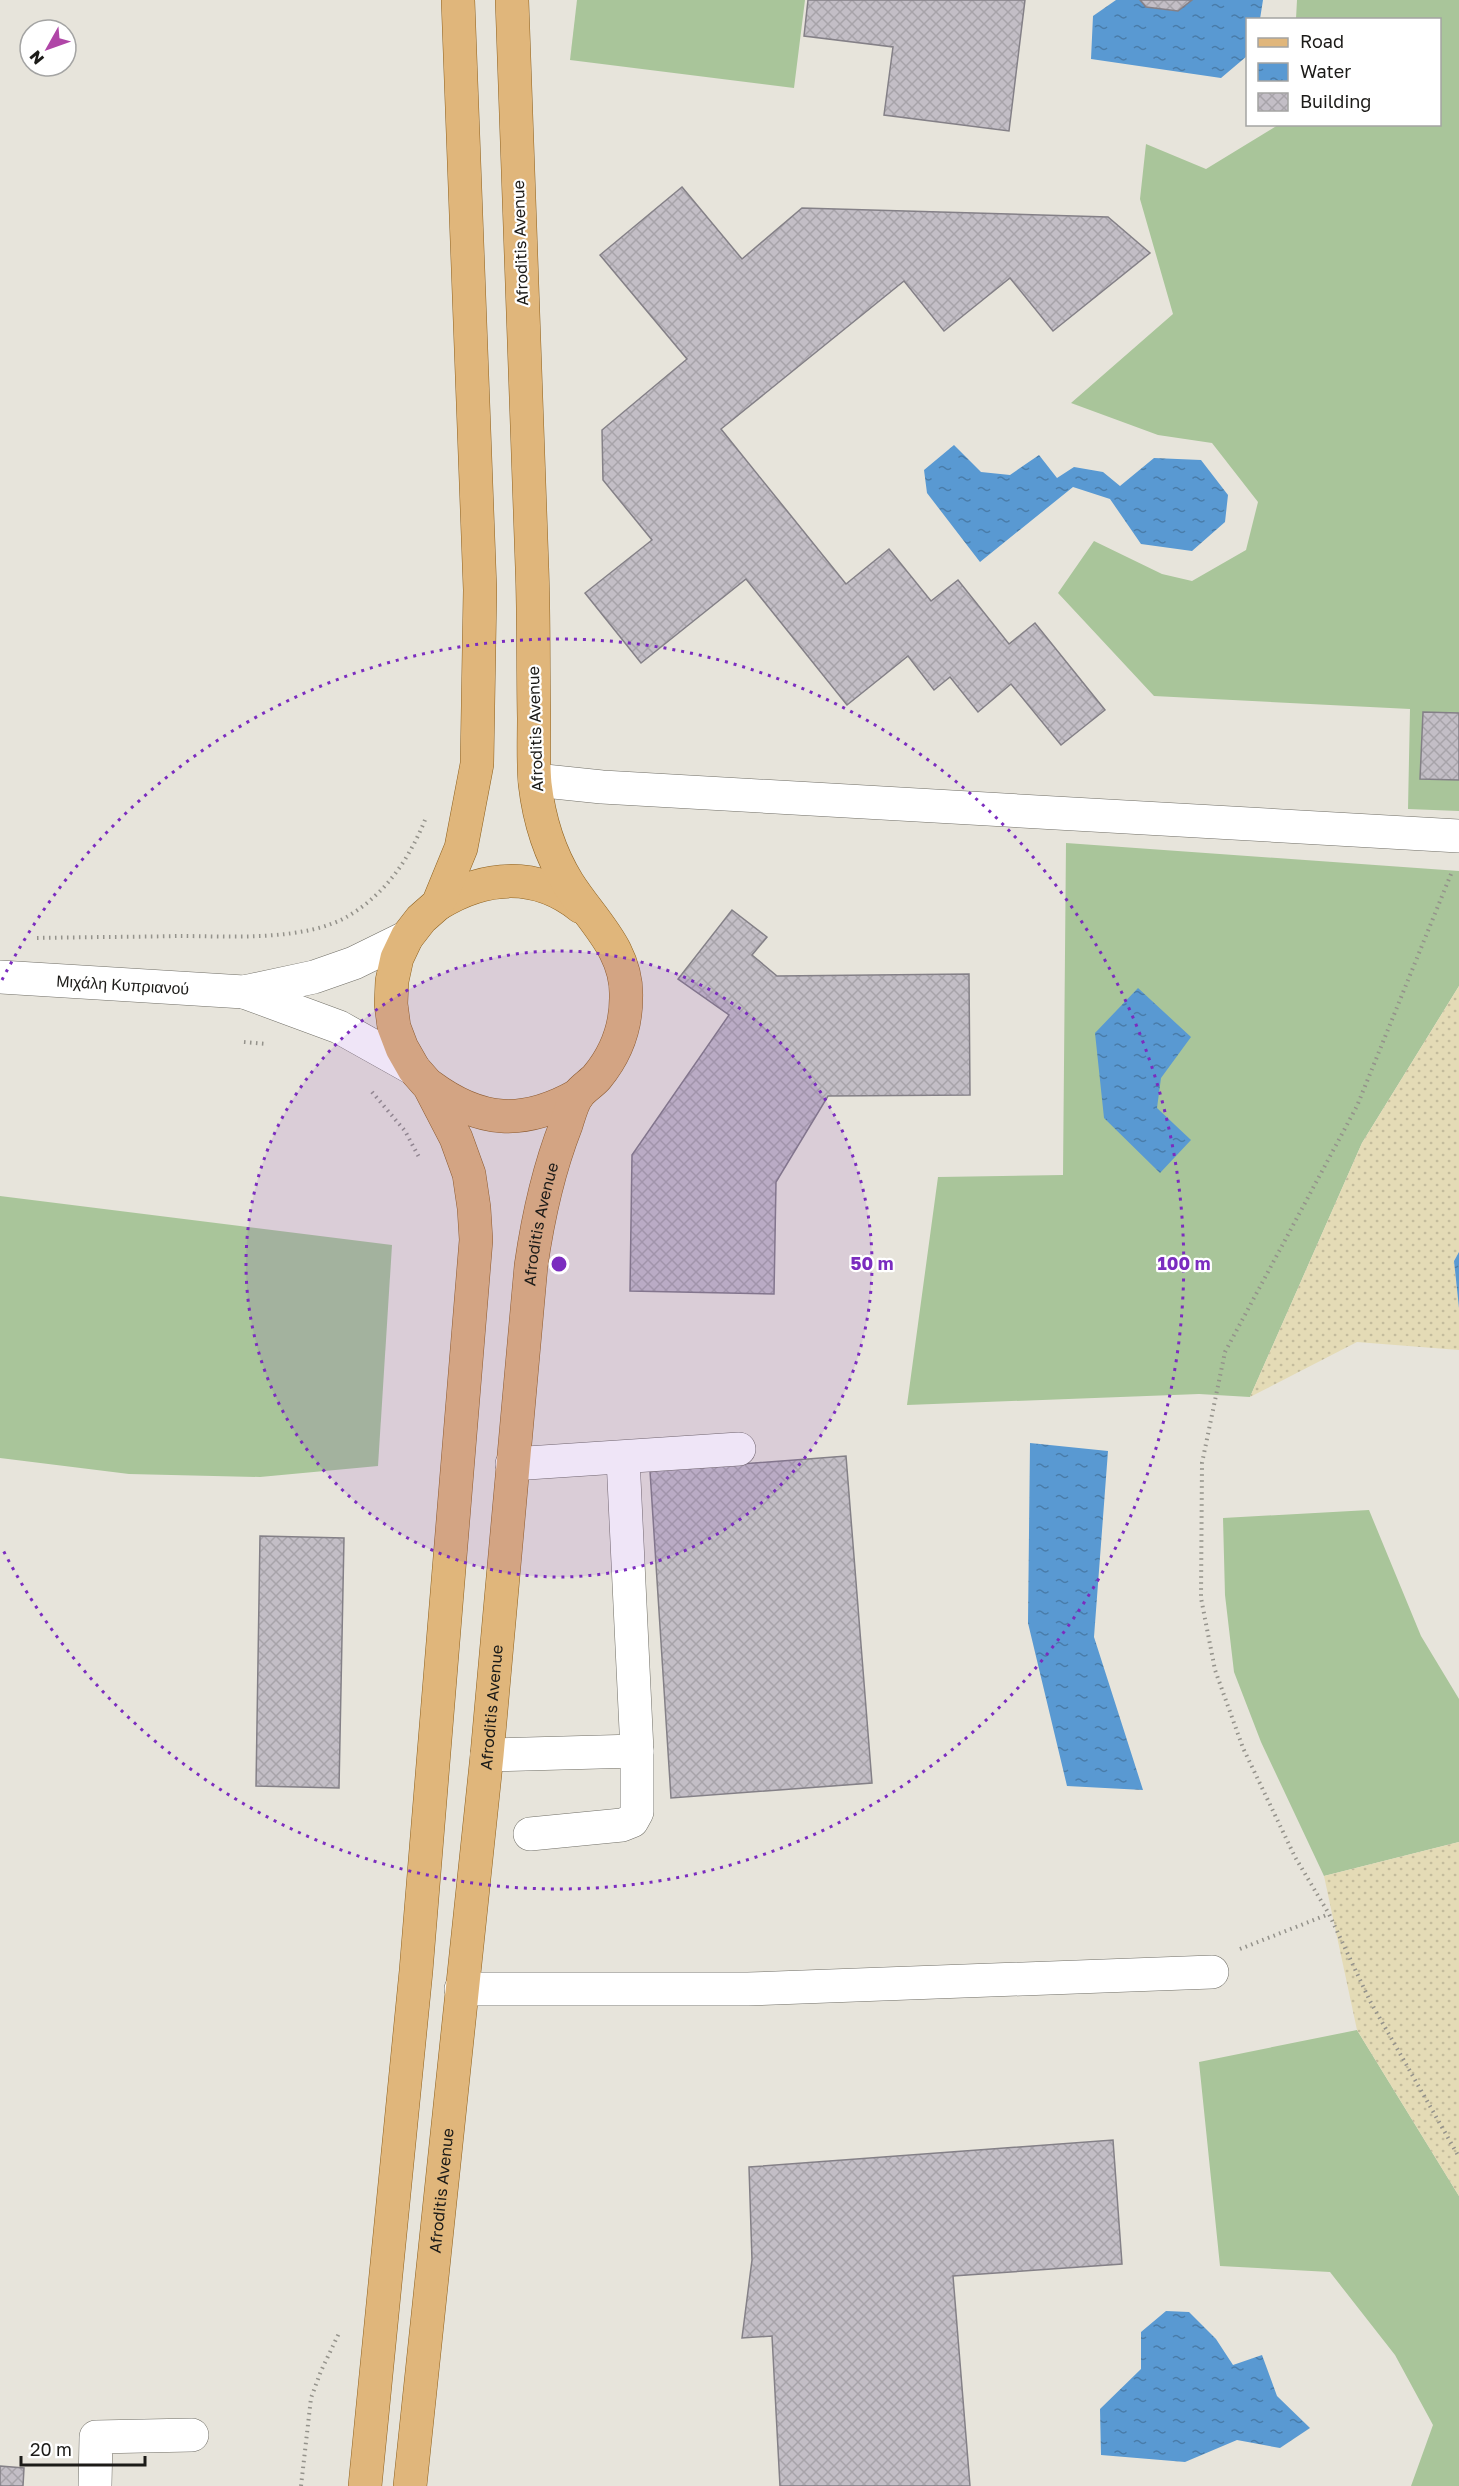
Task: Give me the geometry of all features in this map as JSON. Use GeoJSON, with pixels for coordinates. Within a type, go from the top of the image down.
{"type":"FeatureCollection","features":[{"type":"Feature","properties":{"kind":"main road"},"geometry":{"type":"LineString","coordinates":[[438,904],[461,848],[471,805],[478,752],[480,590],[458,0]]}},
{"type":"Feature","properties":{"kind":"main road","name":"Afroditis Avenue"},"geometry":{"type":"LineString","coordinates":[[410,2486],[487,1755],[525,1317],[537,1227],[554,1155],[578,1095],[595,1079],[614,1051],[625,1017],[627,994],[624,972],[616,950],[567,881],[556,859],[542,826],[535,780],[532,572],[512,0]]}},
{"type":"Feature","properties":{"kind":"main road"},"geometry":{"type":"LineString","coordinates":[[365,2486],[416,1971],[476,1240],[469,1174],[456,1138],[402,1048],[394,1027],[391,1004],[392,981],[397,958],[407,937],[421,919],[438,904],[458,892],[480,884],[503,881],[527,882],[549,888],[570,898],[588,912]]}},
{"type":"Feature","properties":{"kind":"main road"},"geometry":{"type":"LineString","coordinates":[[421,1077],[447,1099],[468,1110],[490,1116],[513,1117],[536,1114],[578,1095]]}},
{"type":"Feature","properties":{"kind":"street"},"geometry":{"type":"LineString","coordinates":[[535,780],[1457,851]]}},
{"type":"Feature","properties":{"kind":"street","name":"Μιχάλη Κυπριανού"},"geometry":{"type":"LineString","coordinates":[[0,977],[244,992],[314,977],[354,963],[407,937]]}},
{"type":"Feature","properties":{"kind":"street","name":"Μιχάλη Κυπριανού"},"geometry":{"type":"LineString","coordinates":[[244,992],[339,1027],[421,1077]]}},
{"type":"Feature","properties":{"kind":"street"},"geometry":{"type":"LineString","coordinates":[[512,1464],[739,1449]]}},
{"type":"Feature","properties":{"kind":"street"},"geometry":{"type":"LineString","coordinates":[[530,1834],[622,1825],[632,1821],[637,1812],[637,1750],[623,1458]]}},
{"type":"Feature","properties":{"kind":"street"},"geometry":{"type":"LineString","coordinates":[[487,1755],[637,1750]]}},
{"type":"Feature","properties":{"kind":"street"},"geometry":{"type":"LineString","coordinates":[[461,1989],[748,1989],[1212,1972]]}},
{"type":"Feature","properties":{"kind":"street"},"geometry":{"type":"LineString","coordinates":[[95,2486],[96,2437],[192,2435]]}},
{"type":"Feature","properties":{"kind":"path"},"geometry":{"type":"LineString","coordinates":[[35,938],[244,936],[321,927],[348,916],[374,898],[398,872],[415,845],[428,812]]}},
{"type":"Feature","properties":{"kind":"path"},"geometry":{"type":"LineString","coordinates":[[1457,851],[1357,1106],[1225,1352],[1202,1463],[1201,1598],[1215,1670],[1247,1758],[1295,1857],[1329,1914],[1370,2001],[1459,2157]]}},
{"type":"Feature","properties":{"kind":"path"},"geometry":{"type":"LineString","coordinates":[[244,1042],[276,1045]]}},
{"type":"Feature","properties":{"kind":"path"},"geometry":{"type":"LineString","coordinates":[[368,1087],[405,1131],[423,1167]]}},
{"type":"Feature","properties":{"kind":"path"},"geometry":{"type":"LineString","coordinates":[[1212,1972],[1248,1945],[1329,1914]]}},
{"type":"Feature","properties":{"kind":"path"},"geometry":{"type":"LineString","coordinates":[[301,2486],[312,2397],[321,2370],[343,2325]]}},
{"type":"Feature","properties":{"kind":"green space"},"geometry":{"type":"Polygon","coordinates":[[[577,0],[805,0],[794,88],[570,60],[577,0]]]}},
{"type":"Feature","properties":{"kind":"green space"},"geometry":{"type":"Polygon","coordinates":[[[1297,0],[1459,0],[1459,811],[1408,809],[1410,709],[1154,696],[1058,593],[1094,541],[1162,574],[1192,581],[1246,550],[1258,502],[1212,443],[1158,435],[1071,403],[1173,314],[1140,199],[1146,144],[1206,169],[1276,126],[1441,126],[1441,18],[1296,18],[1297,0]]]}},
{"type":"Feature","properties":{"kind":"green space"},"geometry":{"type":"Polygon","coordinates":[[[1066,843],[1459,871],[1459,986],[1362,1143],[1250,1397],[1199,1394],[907,1405],[938,1177],[1063,1175],[1066,843]]]}},
{"type":"Feature","properties":{"kind":"green space"},"geometry":{"type":"Polygon","coordinates":[[[0,1196],[392,1245],[378,1466],[260,1477],[129,1474],[0,1458],[0,1196]]]}},
{"type":"Feature","properties":{"kind":"green space"},"geometry":{"type":"Polygon","coordinates":[[[1369,1510],[1421,1636],[1459,1699],[1459,1842],[1324,1876],[1261,1742],[1234,1672],[1225,1595],[1223,1518],[1369,1510]]]}},
{"type":"Feature","properties":{"kind":"green space"},"geometry":{"type":"Polygon","coordinates":[[[1357,2030],[1459,2196],[1459,2486],[1411,2486],[1433,2425],[1395,2355],[1330,2272],[1220,2266],[1199,2062],[1357,2030]]]}},
{"type":"Feature","properties":{"kind":"sand"},"geometry":{"type":"Polygon","coordinates":[[[1459,986],[1459,1252],[1454,1261],[1459,1308],[1459,1350],[1357,1342],[1250,1397],[1362,1143],[1459,986]]]}},
{"type":"Feature","properties":{"kind":"sand"},"geometry":{"type":"Polygon","coordinates":[[[1459,1842],[1459,2196],[1357,2030],[1324,1876],[1459,1842]]]}},
{"type":"Feature","properties":{"kind":"water"},"geometry":{"type":"Polygon","coordinates":[[[1116,0],[1140,0],[1146,7],[1178,11],[1192,0],[1263,0],[1260,18],[1246,18],[1246,57],[1221,78],[1091,59],[1093,16],[1116,0]]]}},
{"type":"Feature","properties":{"kind":"water"},"geometry":{"type":"Polygon","coordinates":[[[954,445],[981,472],[1010,475],[1039,455],[1057,478],[1074,467],[1103,472],[1120,486],[1154,458],[1201,460],[1228,495],[1225,522],[1192,551],[1141,544],[1110,499],[1073,487],[980,562],[927,493],[924,470],[954,445]]]}},
{"type":"Feature","properties":{"kind":"water"},"geometry":{"type":"Polygon","coordinates":[[[1138,988],[1191,1037],[1161,1078],[1157,1108],[1191,1140],[1160,1173],[1104,1118],[1095,1033],[1138,988]]]}},
{"type":"Feature","properties":{"kind":"water"},"geometry":{"type":"Polygon","coordinates":[[[1459,1252],[1459,1308],[1454,1261],[1459,1252]]]}},
{"type":"Feature","properties":{"kind":"water"},"geometry":{"type":"Polygon","coordinates":[[[1030,1443],[1108,1451],[1094,1637],[1143,1790],[1067,1786],[1028,1623],[1030,1443]]]}},
{"type":"Feature","properties":{"kind":"water"},"geometry":{"type":"Polygon","coordinates":[[[1166,2311],[1189,2312],[1216,2339],[1233,2365],[1262,2355],[1277,2396],[1310,2428],[1280,2448],[1237,2440],[1185,2462],[1101,2455],[1100,2409],[1141,2369],[1141,2332],[1166,2311]]]}},
{"type":"Feature","properties":{"kind":"building"},"geometry":{"type":"Polygon","coordinates":[[[808,0],[1025,0],[1009,131],[884,115],[893,47],[804,36],[808,0]]]}},
{"type":"Feature","properties":{"kind":"building"},"geometry":{"type":"Polygon","coordinates":[[[1140,0],[1192,0],[1178,11],[1146,7],[1140,0]]]}},
{"type":"Feature","properties":{"kind":"building"},"geometry":{"type":"Polygon","coordinates":[[[682,187],[742,259],[802,208],[1108,217],[1150,253],[1053,331],[1010,278],[944,331],[904,281],[721,429],[846,584],[889,549],[931,601],[958,580],[1009,644],[1035,623],[1105,710],[1061,745],[1011,684],[978,712],[950,677],[934,690],[908,656],[847,705],[746,579],[641,663],[585,593],[652,540],[603,480],[602,430],[687,359],[600,255],[682,187]]]}},
{"type":"Feature","properties":{"kind":"building"},"geometry":{"type":"Polygon","coordinates":[[[1423,712],[1459,713],[1459,780],[1420,779],[1423,712]]]}},
{"type":"Feature","properties":{"kind":"building"},"geometry":{"type":"Polygon","coordinates":[[[732,910],[767,937],[752,955],[777,976],[969,974],[970,1095],[828,1096],[776,1182],[774,1294],[630,1291],[632,1155],[729,1015],[678,979],[732,910]]]}},
{"type":"Feature","properties":{"kind":"building"},"geometry":{"type":"Polygon","coordinates":[[[846,1456],[872,1783],[671,1798],[650,1471],[846,1456]]]}},
{"type":"Feature","properties":{"kind":"building"},"geometry":{"type":"Polygon","coordinates":[[[260,1536],[344,1538],[339,1788],[256,1786],[260,1536]]]}},
{"type":"Feature","properties":{"kind":"building"},"geometry":{"type":"Polygon","coordinates":[[[1113,2140],[1122,2264],[953,2276],[970,2486],[780,2486],[772,2336],[742,2338],[752,2260],[749,2167],[1113,2140]]]}},
{"type":"Feature","properties":{"kind":"building"},"geometry":{"type":"Polygon","coordinates":[[[0,2466],[24,2468],[23,2486],[0,2486],[0,2466]]]}}]}
